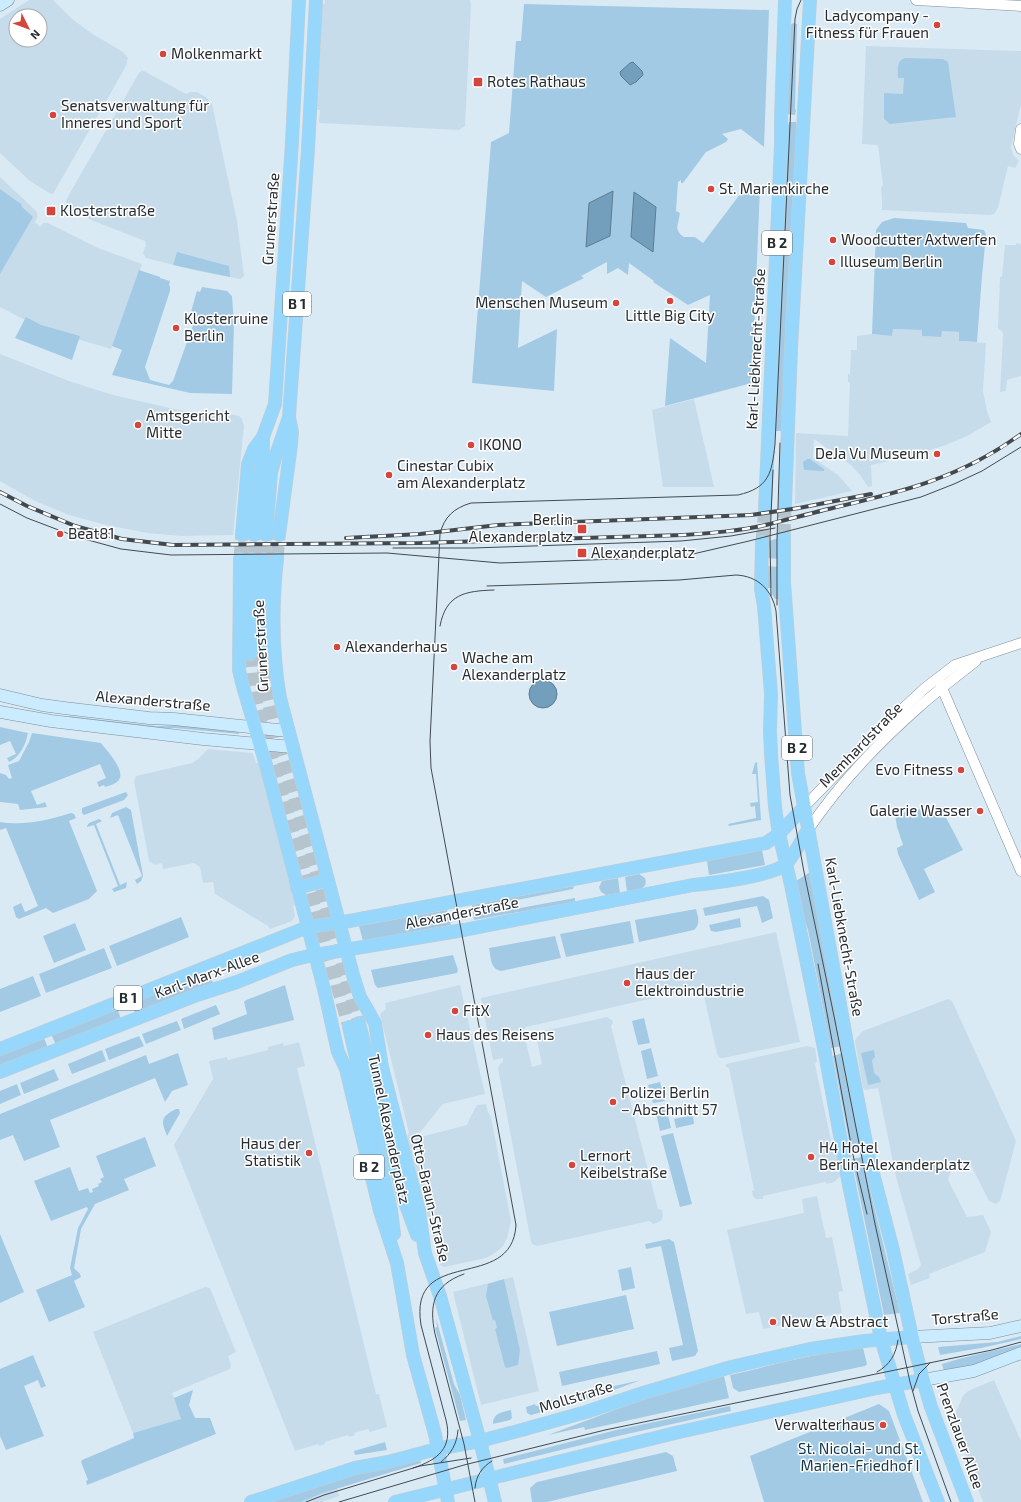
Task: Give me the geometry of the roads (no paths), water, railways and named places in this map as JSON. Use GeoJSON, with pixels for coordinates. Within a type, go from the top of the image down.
{"type":"FeatureCollection","features":[{"type":"Feature","properties":{"kind":"main road"},"geometry":{"type":"LineString","coordinates":[[0,6],[8,0]]}},
{"type":"Feature","properties":{"kind":"main road","name":"Grunerstraße"},"geometry":{"type":"LineString","coordinates":[[260,535],[248,464],[254,449],[262,437],[272,411],[275,397],[292,149],[299,0]]}},
{"type":"Feature","properties":{"kind":"main road","name":"B 1"},"geometry":{"type":"LineString","coordinates":[[266,473],[275,458],[289,417],[310,115],[316,0]]}},
{"type":"Feature","properties":{"kind":"main road","name":"Karl-Liebknecht-Straße"},"geometry":{"type":"LineString","coordinates":[[765,508],[781,144],[785,0]]}},
{"type":"Feature","properties":{"kind":"main road","name":"B 2"},"geometry":{"type":"LineString","coordinates":[[786,505],[791,349],[810,0]]}},
{"type":"Feature","properties":{"kind":"main road","name":"B 1"},"geometry":{"type":"LineString","coordinates":[[260,535],[291,445],[292,432],[289,417]]}},
{"type":"Feature","properties":{"kind":"main road","name":"Grunerstraße"},"geometry":{"type":"LineString","coordinates":[[262,437],[266,473]]}},
{"type":"Feature","properties":{"kind":"main road"},"geometry":{"type":"LineString","coordinates":[[260,535],[266,473]]}},
{"type":"Feature","properties":{"kind":"main road","name":"Karl-Liebknecht-Straße"},"geometry":{"type":"LineString","coordinates":[[784,537],[784,582],[798,773],[869,1158],[901,1284],[912,1338],[923,1380]]}},
{"type":"Feature","properties":{"kind":"main road","name":"B 2"},"geometry":{"type":"LineString","coordinates":[[762,542],[761,589],[766,621],[771,694],[771,754],[775,807],[779,834]]}},
{"type":"Feature","properties":{"kind":"main road"},"geometry":{"type":"LineString","coordinates":[[256,652],[260,609],[258,559]]}},
{"type":"Feature","properties":{"kind":"main road","name":"Grunerstraße"},"geometry":{"type":"LineString","coordinates":[[258,559],[239,670],[247,706],[259,744]]}},
{"type":"Feature","properties":{"kind":"main road","name":"Grunerstraße"},"geometry":{"type":"LineString","coordinates":[[258,559],[274,607],[276,678],[288,731]]}},
{"type":"Feature","properties":{"kind":"main road","name":"Alexanderstraße"},"geometry":{"type":"LineString","coordinates":[[0,695],[42,705],[64,708],[149,718],[174,719],[288,731]]}},
{"type":"Feature","properties":{"kind":"main road","name":"Alexanderstraße"},"geometry":{"type":"LineString","coordinates":[[0,712],[51,721],[292,747]]}},
{"type":"Feature","properties":{"kind":"main road"},"geometry":{"type":"LineString","coordinates":[[288,731],[339,923]]}},
{"type":"Feature","properties":{"kind":"main road"},"geometry":{"type":"LineString","coordinates":[[259,744],[308,927]]}},
{"type":"Feature","properties":{"kind":"main road","name":"Alexanderstraße"},"geometry":{"type":"LineString","coordinates":[[308,927],[339,923],[766,843],[779,834],[804,807]]}},
{"type":"Feature","properties":{"kind":"main road"},"geometry":{"type":"LineString","coordinates":[[786,864],[808,830]]}},
{"type":"Feature","properties":{"kind":"main road"},"geometry":{"type":"LineString","coordinates":[[779,834],[791,885],[825,1053],[849,1185],[881,1339],[904,1415],[938,1502]]}},
{"type":"Feature","properties":{"kind":"main road","name":"Alexanderstraße"},"geometry":{"type":"LineString","coordinates":[[315,955],[466,929],[693,885],[771,872],[786,864]]}},
{"type":"Feature","properties":{"kind":"main road"},"geometry":{"type":"LineString","coordinates":[[297,888],[327,880]]}},
{"type":"Feature","properties":{"kind":"main road","name":"Otto-Braun-Straße"},"geometry":{"type":"LineString","coordinates":[[339,923],[357,989],[373,1017],[377,1031],[384,1075],[419,1211],[425,1253],[440,1296],[480,1441],[495,1502]]}},
{"type":"Feature","properties":{"kind":"main road","name":"B 2"},"geometry":{"type":"LineString","coordinates":[[308,927],[338,1052],[346,1069],[380,1211],[397,1263],[413,1355],[433,1428],[448,1502]]}},
{"type":"Feature","properties":{"kind":"main road","name":"Karl-Marx-Allee"},"geometry":{"type":"LineString","coordinates":[[0,1049],[308,927]]}},
{"type":"Feature","properties":{"kind":"main road","name":"Karl-Marx-Allee"},"geometry":{"type":"LineString","coordinates":[[0,1072],[197,995],[237,982],[298,958],[315,955]]}},
{"type":"Feature","properties":{"kind":"main road","name":"Tunnel Alexanderplatz"},"geometry":{"type":"LineString","coordinates":[[397,1263],[391,1210],[354,1025],[407,1211],[425,1253]]}},
{"type":"Feature","properties":{"kind":"main road","name":"Torstraße"},"geometry":{"type":"LineString","coordinates":[[912,1338],[990,1333],[1021,1326]]}},
{"type":"Feature","properties":{"kind":"main road","name":"Mollstraße"},"geometry":{"type":"LineString","coordinates":[[252,1502],[355,1468],[388,1462],[437,1449],[480,1441],[586,1412],[643,1393],[731,1367],[810,1349],[881,1339],[912,1338]]}},
{"type":"Feature","properties":{"kind":"main road"},"geometry":{"type":"LineString","coordinates":[[395,1502],[675,1433],[894,1385],[974,1371],[1021,1353]]}},
{"type":"Feature","properties":{"kind":"main road","name":"Prenzlauer Allee"},"geometry":{"type":"LineString","coordinates":[[923,1380],[931,1407],[967,1502]]}},
{"type":"Feature","properties":{"kind":"street"},"geometry":{"type":"LineString","coordinates":[[916,0],[1021,6]]}},
{"type":"Feature","properties":{"kind":"street"},"geometry":{"type":"LineString","coordinates":[[1020,133],[1019,144],[1021,149]]}},
{"type":"Feature","properties":{"kind":"street","name":"Memhardstraße"},"geometry":{"type":"LineString","coordinates":[[804,807],[866,743],[925,688],[955,665],[1021,643]]}},
{"type":"Feature","properties":{"kind":"street","name":"Memhardstraße"},"geometry":{"type":"LineString","coordinates":[[808,830],[827,803],[869,754],[942,687],[979,658]]}},
{"type":"Feature","properties":{"kind":"street"},"geometry":{"type":"LineString","coordinates":[[938,678],[1021,871]]}},
{"type":"Feature","properties":{"kind":"tunnel"},"geometry":{"type":"LineString","coordinates":[[784,537],[785,505]]}},
{"type":"Feature","properties":{"kind":"tunnel"},"geometry":{"type":"LineString","coordinates":[[762,542],[765,508]]}},
{"type":"Feature","properties":{"kind":"tunnel"},"geometry":{"type":"LineString","coordinates":[[240,559],[242,535]]}},
{"type":"Feature","properties":{"kind":"tunnel"},"geometry":{"type":"LineString","coordinates":[[252,559],[254,535]]}},
{"type":"Feature","properties":{"kind":"tunnel"},"geometry":{"type":"LineString","coordinates":[[264,559],[266,535]]}},
{"type":"Feature","properties":{"kind":"tunnel"},"geometry":{"type":"LineString","coordinates":[[277,559],[279,535]]}},
{"type":"Feature","properties":{"kind":"tunnel"},"geometry":{"type":"LineString","coordinates":[[261,650],[268,700],[278,744],[311,852],[359,1023]]}},
{"type":"Feature","properties":{"kind":"tunnel"},"geometry":{"type":"LineString","coordinates":[[250,654],[253,687],[260,719],[349,1027]]}},
{"type":"Feature","properties":{"kind":"tram line"},"geometry":{"type":"LineString","coordinates":[[413,1468],[430,1461],[442,1452],[448,1430],[421,1325],[421,1300],[430,1285],[444,1276],[481,1266],[498,1258],[510,1246],[516,1225],[431,768],[430,741],[440,534],[447,518],[455,511],[471,503],[738,495],[756,488],[767,478],[772,463],[775,444],[795,19],[801,0]]}},
{"type":"Feature","properties":{"kind":"tram line"},"geometry":{"type":"LineString","coordinates":[[777,605],[777,540],[780,443]]}},
{"type":"Feature","properties":{"kind":"tram line"},"geometry":{"type":"LineString","coordinates":[[0,504],[27,518],[77,537],[121,549],[171,555],[387,553],[500,563],[680,557],[921,497],[982,471],[1021,447]]}},
{"type":"Feature","properties":{"kind":"tram line"},"geometry":{"type":"LineString","coordinates":[[771,596],[770,538],[773,470]]}},
{"type":"Feature","properties":{"kind":"tram line"},"geometry":{"type":"LineString","coordinates":[[393,548],[473,548],[681,541],[731,536],[775,528]]}},
{"type":"Feature","properties":{"kind":"tram line"},"geometry":{"type":"LineString","coordinates":[[487,586],[679,580],[736,575],[744,576],[757,581],[763,586],[771,597],[776,611],[790,795],[804,872],[875,1224],[910,1382],[918,1411],[951,1502]]}},
{"type":"Feature","properties":{"kind":"tram line"},"geometry":{"type":"LineString","coordinates":[[440,626],[447,607],[458,596],[466,593],[494,590]]}},
{"type":"Feature","properties":{"kind":"tram line"},"geometry":{"type":"LineString","coordinates":[[818,964],[853,1155],[867,1214]]}},
{"type":"Feature","properties":{"kind":"tram line"},"geometry":{"type":"LineString","coordinates":[[464,1274],[446,1284],[440,1290],[433,1305],[433,1324],[464,1444],[475,1502]]}},
{"type":"Feature","properties":{"kind":"tram line"},"geometry":{"type":"LineString","coordinates":[[877,1372],[892,1359],[898,1340]]}},
{"type":"Feature","properties":{"kind":"tram line"},"geometry":{"type":"LineString","coordinates":[[339,1502],[464,1465],[605,1430],[992,1350],[1021,1342]]}},
{"type":"Feature","properties":{"kind":"tram line"},"geometry":{"type":"LineString","coordinates":[[913,1391],[919,1374],[930,1363]]}},
{"type":"Feature","properties":{"kind":"tram line"},"geometry":{"type":"LineString","coordinates":[[441,1462],[448,1456],[453,1448],[458,1430]]}},
{"type":"Feature","properties":{"kind":"tram line"},"geometry":{"type":"LineString","coordinates":[[306,1502],[324,1495],[420,1466],[471,1458]]}},
{"type":"Feature","properties":{"kind":"tram line"},"geometry":{"type":"LineString","coordinates":[[475,1488],[480,1472],[492,1461]]}},
{"type":"Feature","properties":{"kind":"railway"},"geometry":{"type":"LineString","coordinates":[[0,492],[27,506],[75,526],[122,539],[173,545],[420,543],[683,535],[726,531],[770,524],[902,491],[950,474],[974,463],[1021,434]]}},
{"type":"Feature","properties":{"kind":"railway"},"geometry":{"type":"LineString","coordinates":[[346,538],[420,534],[498,525],[751,515],[799,508],[871,494]]}},
{"type":"Feature","properties":{"kind":"place","name":"Ladycompany - Fitness für Frauen"},"geometry":{"type":"Point","coordinates":[937,25]}},
{"type":"Feature","properties":{"kind":"place","name":"Molkenmarkt"},"geometry":{"type":"Point","coordinates":[163,54]}},
{"type":"Feature","properties":{"kind":"place","name":"Rotes Rathaus"},"geometry":{"type":"Point","coordinates":[478,82]}},
{"type":"Feature","properties":{"kind":"place","name":"Senatsverwaltung für Inneres und Sport"},"geometry":{"type":"Point","coordinates":[53,115]}},
{"type":"Feature","properties":{"kind":"place","name":"St. Marienkirche"},"geometry":{"type":"Point","coordinates":[711,189]}},
{"type":"Feature","properties":{"kind":"place","name":"Klosterstraße"},"geometry":{"type":"Point","coordinates":[51,211]}},
{"type":"Feature","properties":{"kind":"place","name":"Woodcutter Axtwerfen"},"geometry":{"type":"Point","coordinates":[833,240]}},
{"type":"Feature","properties":{"kind":"place","name":"Illuseum Berlin"},"geometry":{"type":"Point","coordinates":[832,262]}},
{"type":"Feature","properties":{"kind":"place","name":"Little Big City"},"geometry":{"type":"Point","coordinates":[670,301]}},
{"type":"Feature","properties":{"kind":"place","name":"Menschen Museum"},"geometry":{"type":"Point","coordinates":[616,303]}},
{"type":"Feature","properties":{"kind":"place","name":"Klosterruine Berlin"},"geometry":{"type":"Point","coordinates":[176,328]}},
{"type":"Feature","properties":{"kind":"place","name":"Amtsgericht Mitte"},"geometry":{"type":"Point","coordinates":[138,425]}},
{"type":"Feature","properties":{"kind":"place","name":"IKONO"},"geometry":{"type":"Point","coordinates":[471,445]}},
{"type":"Feature","properties":{"kind":"place","name":"DeJa Vu Museum"},"geometry":{"type":"Point","coordinates":[937,454]}},
{"type":"Feature","properties":{"kind":"place","name":"Cinestar Cubix am Alexanderplatz"},"geometry":{"type":"Point","coordinates":[389,475]}},
{"type":"Feature","properties":{"kind":"place","name":"Berlin Alexanderplatz"},"geometry":{"type":"Point","coordinates":[582,529]}},
{"type":"Feature","properties":{"kind":"place","name":"Beat81"},"geometry":{"type":"Point","coordinates":[60,534]}},
{"type":"Feature","properties":{"kind":"place","name":"Alexanderplatz"},"geometry":{"type":"Point","coordinates":[582,553]}},
{"type":"Feature","properties":{"kind":"place","name":"Alexanderhaus"},"geometry":{"type":"Point","coordinates":[337,647]}},
{"type":"Feature","properties":{"kind":"place","name":"Wache am Alexanderplatz"},"geometry":{"type":"Point","coordinates":[454,667]}},
{"type":"Feature","properties":{"kind":"place","name":"Evo Fitness"},"geometry":{"type":"Point","coordinates":[961,770]}},
{"type":"Feature","properties":{"kind":"place","name":"Galerie Wasser"},"geometry":{"type":"Point","coordinates":[980,811]}},
{"type":"Feature","properties":{"kind":"place","name":"Haus der Elektroindustrie"},"geometry":{"type":"Point","coordinates":[627,983]}},
{"type":"Feature","properties":{"kind":"place","name":"FitX"},"geometry":{"type":"Point","coordinates":[455,1011]}},
{"type":"Feature","properties":{"kind":"place","name":"Haus des Reisens"},"geometry":{"type":"Point","coordinates":[428,1035]}},
{"type":"Feature","properties":{"kind":"place","name":"Polizei Berlin – Abschnitt 57"},"geometry":{"type":"Point","coordinates":[613,1102]}},
{"type":"Feature","properties":{"kind":"place","name":"Haus der Statistik"},"geometry":{"type":"Point","coordinates":[309,1153]}},
{"type":"Feature","properties":{"kind":"place","name":"H4 Hotel Berlin-Alexanderplatz"},"geometry":{"type":"Point","coordinates":[811,1157]}},
{"type":"Feature","properties":{"kind":"place","name":"Lernort Keibelstraße"},"geometry":{"type":"Point","coordinates":[572,1165]}},
{"type":"Feature","properties":{"kind":"place","name":"New & Abstract"},"geometry":{"type":"Point","coordinates":[773,1322]}},
{"type":"Feature","properties":{"kind":"place","name":"Verwalterhaus"},"geometry":{"type":"Point","coordinates":[883,1425]}},
{"type":"Feature","properties":{"kind":"park label","name":"St. Nicolai- und St. Marien-Friedhof I"},"geometry":{"type":"Point","coordinates":[860,1458]}}]}
